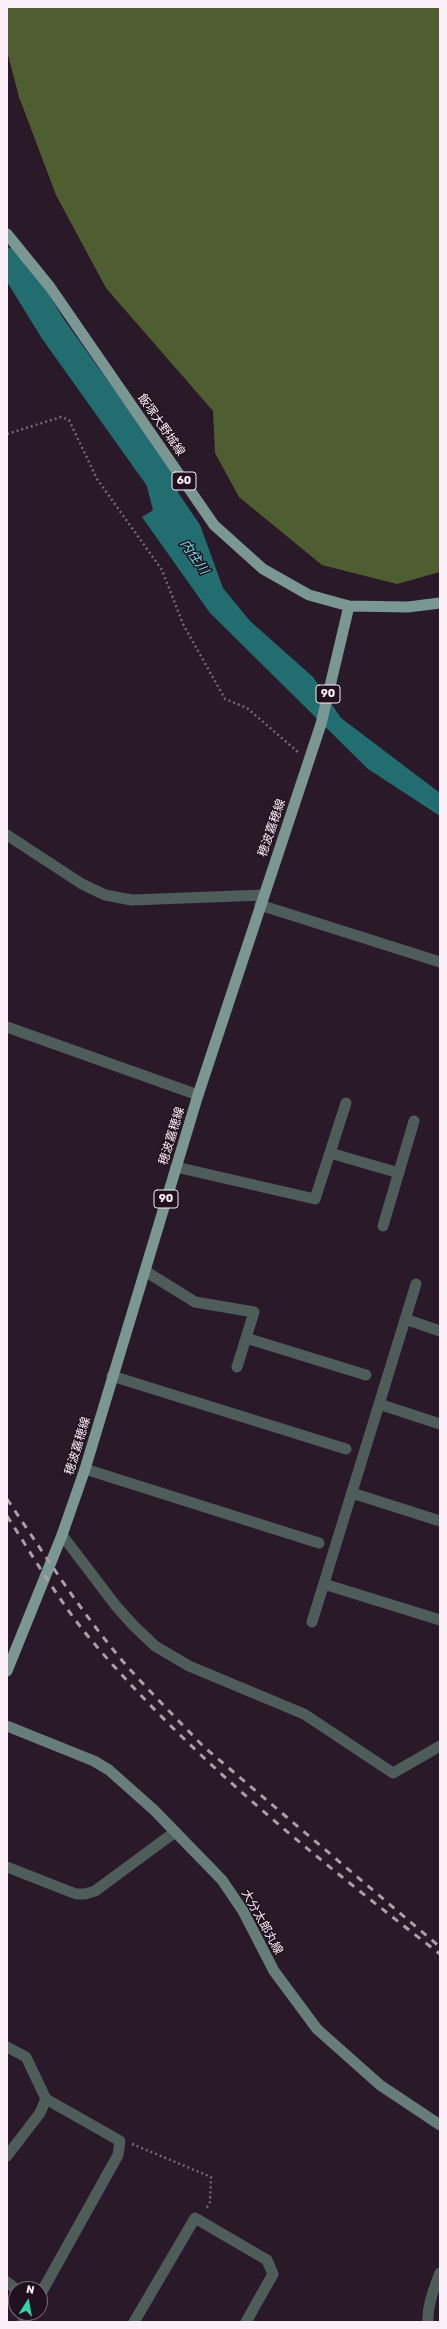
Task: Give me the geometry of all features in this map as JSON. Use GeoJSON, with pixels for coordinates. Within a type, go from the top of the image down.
{"type":"FeatureCollection","features":[{"type":"Feature","properties":{"kind":"main road","name":"飯塚大野城線"},"geometry":{"type":"LineString","coordinates":[[7,234],[50,287],[214,526],[263,569],[309,595],[349,606],[408,607],[440,603]]}},
{"type":"Feature","properties":{"kind":"main road","name":"穂波嘉穂線"},"geometry":{"type":"LineString","coordinates":[[7,1671],[62,1535],[85,1469],[198,1095],[321,724],[349,606]]}},
{"type":"Feature","properties":{"kind":"main road","name":"大分太郎丸線"},"geometry":{"type":"LineString","coordinates":[[7,1726],[72,1751],[109,1770],[154,1810],[222,1880],[243,1911],[274,1971],[317,2029],[380,2085],[440,2125]]}},
{"type":"Feature","properties":{"kind":"street"},"geometry":{"type":"LineString","coordinates":[[7,835],[82,884],[105,895],[132,900],[262,900],[440,962]]}},
{"type":"Feature","properties":{"kind":"street"},"geometry":{"type":"LineString","coordinates":[[7,1027],[198,1095]]}},
{"type":"Feature","properties":{"kind":"street"},"geometry":{"type":"LineString","coordinates":[[176,1167],[315,1199],[346,1103]]}},
{"type":"Feature","properties":{"kind":"street"},"geometry":{"type":"LineString","coordinates":[[382,1226],[414,1121]]}},
{"type":"Feature","properties":{"kind":"street"},"geometry":{"type":"LineString","coordinates":[[330,1153],[399,1173]]}},
{"type":"Feature","properties":{"kind":"street"},"geometry":{"type":"LineString","coordinates":[[145,1271],[195,1302],[254,1312],[237,1367]]}},
{"type":"Feature","properties":{"kind":"street"},"geometry":{"type":"LineString","coordinates":[[312,1622],[416,1284]]}},
{"type":"Feature","properties":{"kind":"street"},"geometry":{"type":"LineString","coordinates":[[405,1319],[440,1331]]}},
{"type":"Feature","properties":{"kind":"street"},"geometry":{"type":"LineString","coordinates":[[246,1338],[366,1375]]}},
{"type":"Feature","properties":{"kind":"street"},"geometry":{"type":"LineString","coordinates":[[112,1376],[346,1449]]}},
{"type":"Feature","properties":{"kind":"street"},"geometry":{"type":"LineString","coordinates":[[379,1404],[440,1424]]}},
{"type":"Feature","properties":{"kind":"street"},"geometry":{"type":"LineString","coordinates":[[85,1469],[319,1543]]}},
{"type":"Feature","properties":{"kind":"street"},"geometry":{"type":"LineString","coordinates":[[352,1492],[440,1521]]}},
{"type":"Feature","properties":{"kind":"street"},"geometry":{"type":"LineString","coordinates":[[62,1535],[133,1626],[155,1646],[182,1662],[304,1714],[393,1773],[440,1746]]}},
{"type":"Feature","properties":{"kind":"street"},"geometry":{"type":"LineString","coordinates":[[324,1584],[440,1620]]}},
{"type":"Feature","properties":{"kind":"street"},"geometry":{"type":"LineString","coordinates":[[7,1867],[76,1894],[85,1894],[95,1891],[175,1832]]}},
{"type":"Feature","properties":{"kind":"street"},"geometry":{"type":"LineString","coordinates":[[7,2047],[26,2057],[46,2099],[120,2141],[118,2155],[48,2281]]}},
{"type":"Feature","properties":{"kind":"street"},"geometry":{"type":"LineString","coordinates":[[7,2156],[40,2113],[46,2099]]}},
{"type":"Feature","properties":{"kind":"street"},"geometry":{"type":"LineString","coordinates":[[134,2322],[195,2218],[267,2260],[272,2266],[273,2274],[246,2322]]}},
{"type":"Feature","properties":{"kind":"street"},"geometry":{"type":"LineString","coordinates":[[428,2322],[429,2306],[440,2273]]}},
{"type":"Feature","properties":{"kind":"path"},"geometry":{"type":"LineString","coordinates":[[7,434],[61,417],[69,420],[97,480],[162,570],[183,624],[225,699],[247,708],[308,761]]}},
{"type":"Feature","properties":{"kind":"path"},"geometry":{"type":"LineString","coordinates":[[120,2141],[211,2177],[210,2202],[199,2220]]}},
{"type":"Feature","properties":{"kind":"shaded area"},"geometry":{"type":"Polygon","coordinates":[[[7,7],[440,7],[440,572],[397,584],[322,565],[239,497],[215,453],[213,411],[106,288],[56,195],[19,97],[7,51],[7,7]]]}},
{"type":"Feature","properties":{"kind":"water"},"geometry":{"type":"Polygon","coordinates":[[[179,494],[200,525],[223,588],[250,621],[313,677],[341,718],[440,793],[440,816],[368,769],[210,613],[142,517],[179,494]]]}},
{"type":"Feature","properties":{"kind":"waterway","name":"内住川"},"geometry":{"type":"LineString","coordinates":[[7,262],[18,272],[53,329],[160,479],[172,526],[182,539]]}},
{"type":"Feature","properties":{"kind":"railway"},"geometry":{"type":"LineString","coordinates":[[7,1499],[64,1584],[110,1646],[126,1665],[204,1747],[440,1947]]}},
{"type":"Feature","properties":{"kind":"railway"},"geometry":{"type":"LineString","coordinates":[[7,1516],[55,1592],[76,1621],[126,1679],[167,1722],[210,1764],[255,1804],[347,1881],[440,1954]]}}]}
